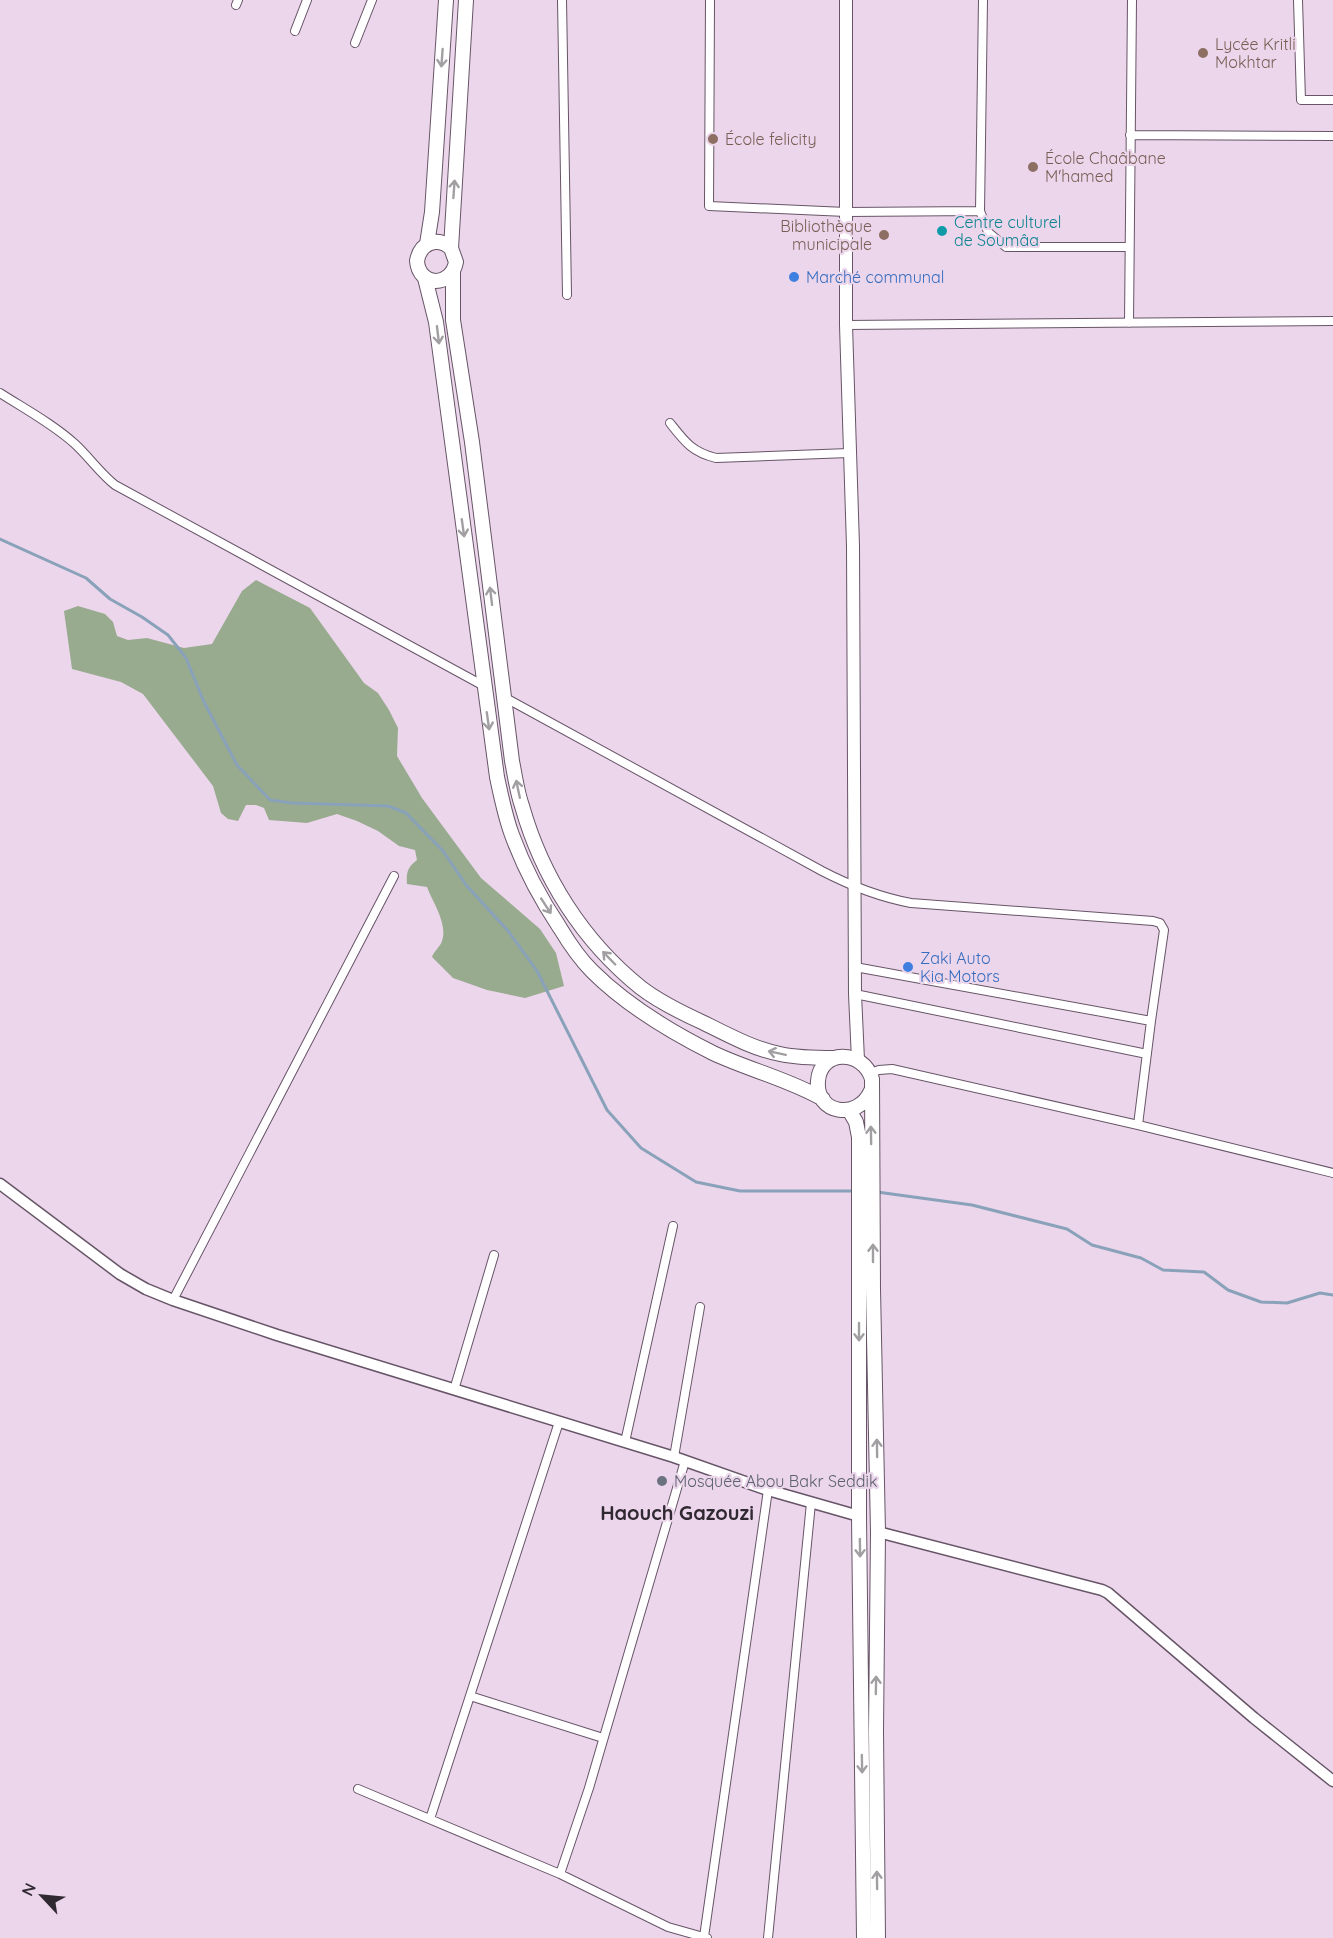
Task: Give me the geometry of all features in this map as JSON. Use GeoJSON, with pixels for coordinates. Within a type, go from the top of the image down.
{"type":"FeatureCollection","features":[{"type":"Feature","properties":{"kind":"highway"},"geometry":{"type":"LineString","coordinates":[[427,244],[432,212],[446,0]]}},
{"type":"Feature","properties":{"kind":"highway"},"geometry":{"type":"LineString","coordinates":[[466,0],[451,248],[456,262],[453,272],[453,320],[472,442],[512,761],[521,806],[536,848],[556,889],[581,926],[604,953],[642,988],[673,1008],[753,1046],[781,1054],[835,1058],[847,1056],[858,1060],[870,1074],[872,1085],[866,1179],[859,1210],[859,1516],[864,1938]]}},
{"type":"Feature","properties":{"kind":"highway"},"geometry":{"type":"LineString","coordinates":[[451,248],[442,242],[431,242],[419,251],[417,261],[419,270],[425,278],[436,322],[497,777],[511,832],[522,863],[537,893],[578,954],[593,972],[628,1002],[679,1034],[731,1060],[795,1084],[837,1109],[849,1110],[865,1102],[871,1091]]}},
{"type":"Feature","properties":{"kind":"highway"},"geometry":{"type":"LineString","coordinates":[[425,278],[440,281],[453,272]]}},
{"type":"Feature","properties":{"kind":"highway"},"geometry":{"type":"LineString","coordinates":[[823,1099],[818,1088],[819,1076],[825,1065],[835,1058]]}},
{"type":"Feature","properties":{"kind":"highway"},"geometry":{"type":"LineString","coordinates":[[849,1110],[858,1130],[873,1206],[878,1532],[876,1731],[878,1938]]}},
{"type":"Feature","properties":{"kind":"main road"},"geometry":{"type":"LineString","coordinates":[[846,0],[846,325],[853,546],[855,994],[858,1060]]}},
{"type":"Feature","properties":{"kind":"street"},"geometry":{"type":"LineString","coordinates":[[295,31],[308,0]]}},
{"type":"Feature","properties":{"kind":"street"},"geometry":{"type":"LineString","coordinates":[[356,43],[372,0]]}},
{"type":"Feature","properties":{"kind":"street"},"geometry":{"type":"LineString","coordinates":[[562,0],[567,295]]}},
{"type":"Feature","properties":{"kind":"street"},"geometry":{"type":"LineString","coordinates":[[710,0],[709,206],[846,212],[980,211]]}},
{"type":"Feature","properties":{"kind":"street"},"geometry":{"type":"LineString","coordinates":[[983,0],[980,211],[988,232],[1006,247],[1129,247]]}},
{"type":"Feature","properties":{"kind":"street"},"geometry":{"type":"LineString","coordinates":[[1129,323],[1132,0]]}},
{"type":"Feature","properties":{"kind":"street"},"geometry":{"type":"LineString","coordinates":[[1298,0],[1301,100],[1333,100]]}},
{"type":"Feature","properties":{"kind":"street"},"geometry":{"type":"LineString","coordinates":[[1130,135],[1333,136]]}},
{"type":"Feature","properties":{"kind":"street"},"geometry":{"type":"LineString","coordinates":[[846,325],[1333,321]]}},
{"type":"Feature","properties":{"kind":"street"},"geometry":{"type":"LineString","coordinates":[[0,393],[62,433],[78,446],[103,475],[115,485],[484,686]]}},
{"type":"Feature","properties":{"kind":"street"},"geometry":{"type":"LineString","coordinates":[[670,423],[698,454],[716,459],[849,453]]}},
{"type":"Feature","properties":{"kind":"street"},"geometry":{"type":"LineString","coordinates":[[504,697],[855,888],[911,903],[1157,922],[1164,930],[1138,1125]]}},
{"type":"Feature","properties":{"kind":"street"},"geometry":{"type":"LineString","coordinates":[[173,1300],[394,876]]}},
{"type":"Feature","properties":{"kind":"street"},"geometry":{"type":"LineString","coordinates":[[855,967],[1151,1021]]}},
{"type":"Feature","properties":{"kind":"street"},"geometry":{"type":"LineString","coordinates":[[855,994],[1147,1054]]}},
{"type":"Feature","properties":{"kind":"street"},"geometry":{"type":"LineString","coordinates":[[870,1074],[879,1070],[892,1069],[1138,1125],[1333,1173]]}},
{"type":"Feature","properties":{"kind":"street"},"geometry":{"type":"LineString","coordinates":[[0,1184],[120,1274],[146,1289],[173,1300],[277,1335],[679,1459],[768,1490],[859,1516]]}},
{"type":"Feature","properties":{"kind":"street"},"geometry":{"type":"LineString","coordinates":[[625,1442],[673,1226]]}},
{"type":"Feature","properties":{"kind":"street"},"geometry":{"type":"LineString","coordinates":[[454,1390],[495,1255]]}},
{"type":"Feature","properties":{"kind":"street"},"geometry":{"type":"LineString","coordinates":[[560,1874],[603,1738],[679,1459],[700,1307]]}},
{"type":"Feature","properties":{"kind":"street"},"geometry":{"type":"LineString","coordinates":[[430,1819],[559,1422]]}},
{"type":"Feature","properties":{"kind":"street"},"geometry":{"type":"LineString","coordinates":[[358,1789],[560,1874],[668,1927],[705,1938],[768,1490]]}},
{"type":"Feature","properties":{"kind":"street"},"geometry":{"type":"LineString","coordinates":[[768,1938],[811,1503]]}},
{"type":"Feature","properties":{"kind":"street"},"geometry":{"type":"LineString","coordinates":[[878,1532],[1108,1593],[1254,1718],[1333,1781]]}},
{"type":"Feature","properties":{"kind":"street"},"geometry":{"type":"LineString","coordinates":[[470,1696],[603,1738]]}},
{"type":"Feature","properties":{"kind":"green space"},"geometry":{"type":"Polygon","coordinates":[[[256,580],[310,608],[364,683],[378,693],[398,728],[397,756],[422,798],[481,878],[540,929],[556,953],[564,986],[525,998],[487,990],[453,978],[432,957],[442,941],[443,928],[427,887],[407,884],[408,870],[417,860],[415,850],[399,846],[378,831],[337,814],[307,823],[269,820],[264,808],[246,805],[238,821],[228,819],[221,813],[213,786],[143,694],[121,682],[72,669],[64,611],[78,606],[105,614],[113,622],[117,636],[128,640],[147,638],[184,648],[212,644],[242,591],[256,580]]]}},
{"type":"Feature","properties":{"kind":"waterway"},"geometry":{"type":"LineString","coordinates":[[0,539],[86,578],[110,599],[168,635],[186,658],[204,702],[237,765],[270,800],[292,803],[388,806],[406,813],[443,851],[466,885],[509,932],[537,971],[607,1110],[641,1148],[696,1182],[740,1191],[856,1191]]}},
{"type":"Feature","properties":{"kind":"waterway"},"geometry":{"type":"LineString","coordinates":[[877,1192],[972,1205],[1067,1229],[1092,1245],[1141,1258],[1163,1270],[1204,1272],[1228,1290],[1261,1302],[1287,1303],[1320,1293],[1333,1295]]}},
{"type":"Feature","properties":{"kind":"place","name":"Lycée Kritli Mokhtar"},"geometry":{"type":"Point","coordinates":[1203,53]}},
{"type":"Feature","properties":{"kind":"place","name":"École felicity"},"geometry":{"type":"Point","coordinates":[713,139]}},
{"type":"Feature","properties":{"kind":"place","name":"École Chaâbane M'hamed"},"geometry":{"type":"Point","coordinates":[1033,167]}},
{"type":"Feature","properties":{"kind":"place","name":"Centre culturel de Soumâa"},"geometry":{"type":"Point","coordinates":[942,231]}},
{"type":"Feature","properties":{"kind":"place","name":"Bibliothèque municipale"},"geometry":{"type":"Point","coordinates":[884,235]}},
{"type":"Feature","properties":{"kind":"place","name":"Marché communal"},"geometry":{"type":"Point","coordinates":[794,277]}},
{"type":"Feature","properties":{"kind":"place","name":"Zaki Auto Kia Motors"},"geometry":{"type":"Point","coordinates":[908,967]}},
{"type":"Feature","properties":{"kind":"place","name":"Mosquée Abou Bakr Seddik"},"geometry":{"type":"Point","coordinates":[662,1481]}},
{"type":"Feature","properties":{"kind":"district","name":"Haouch Gazouzi"},"geometry":{"type":"Point","coordinates":[677,1512]}}]}
